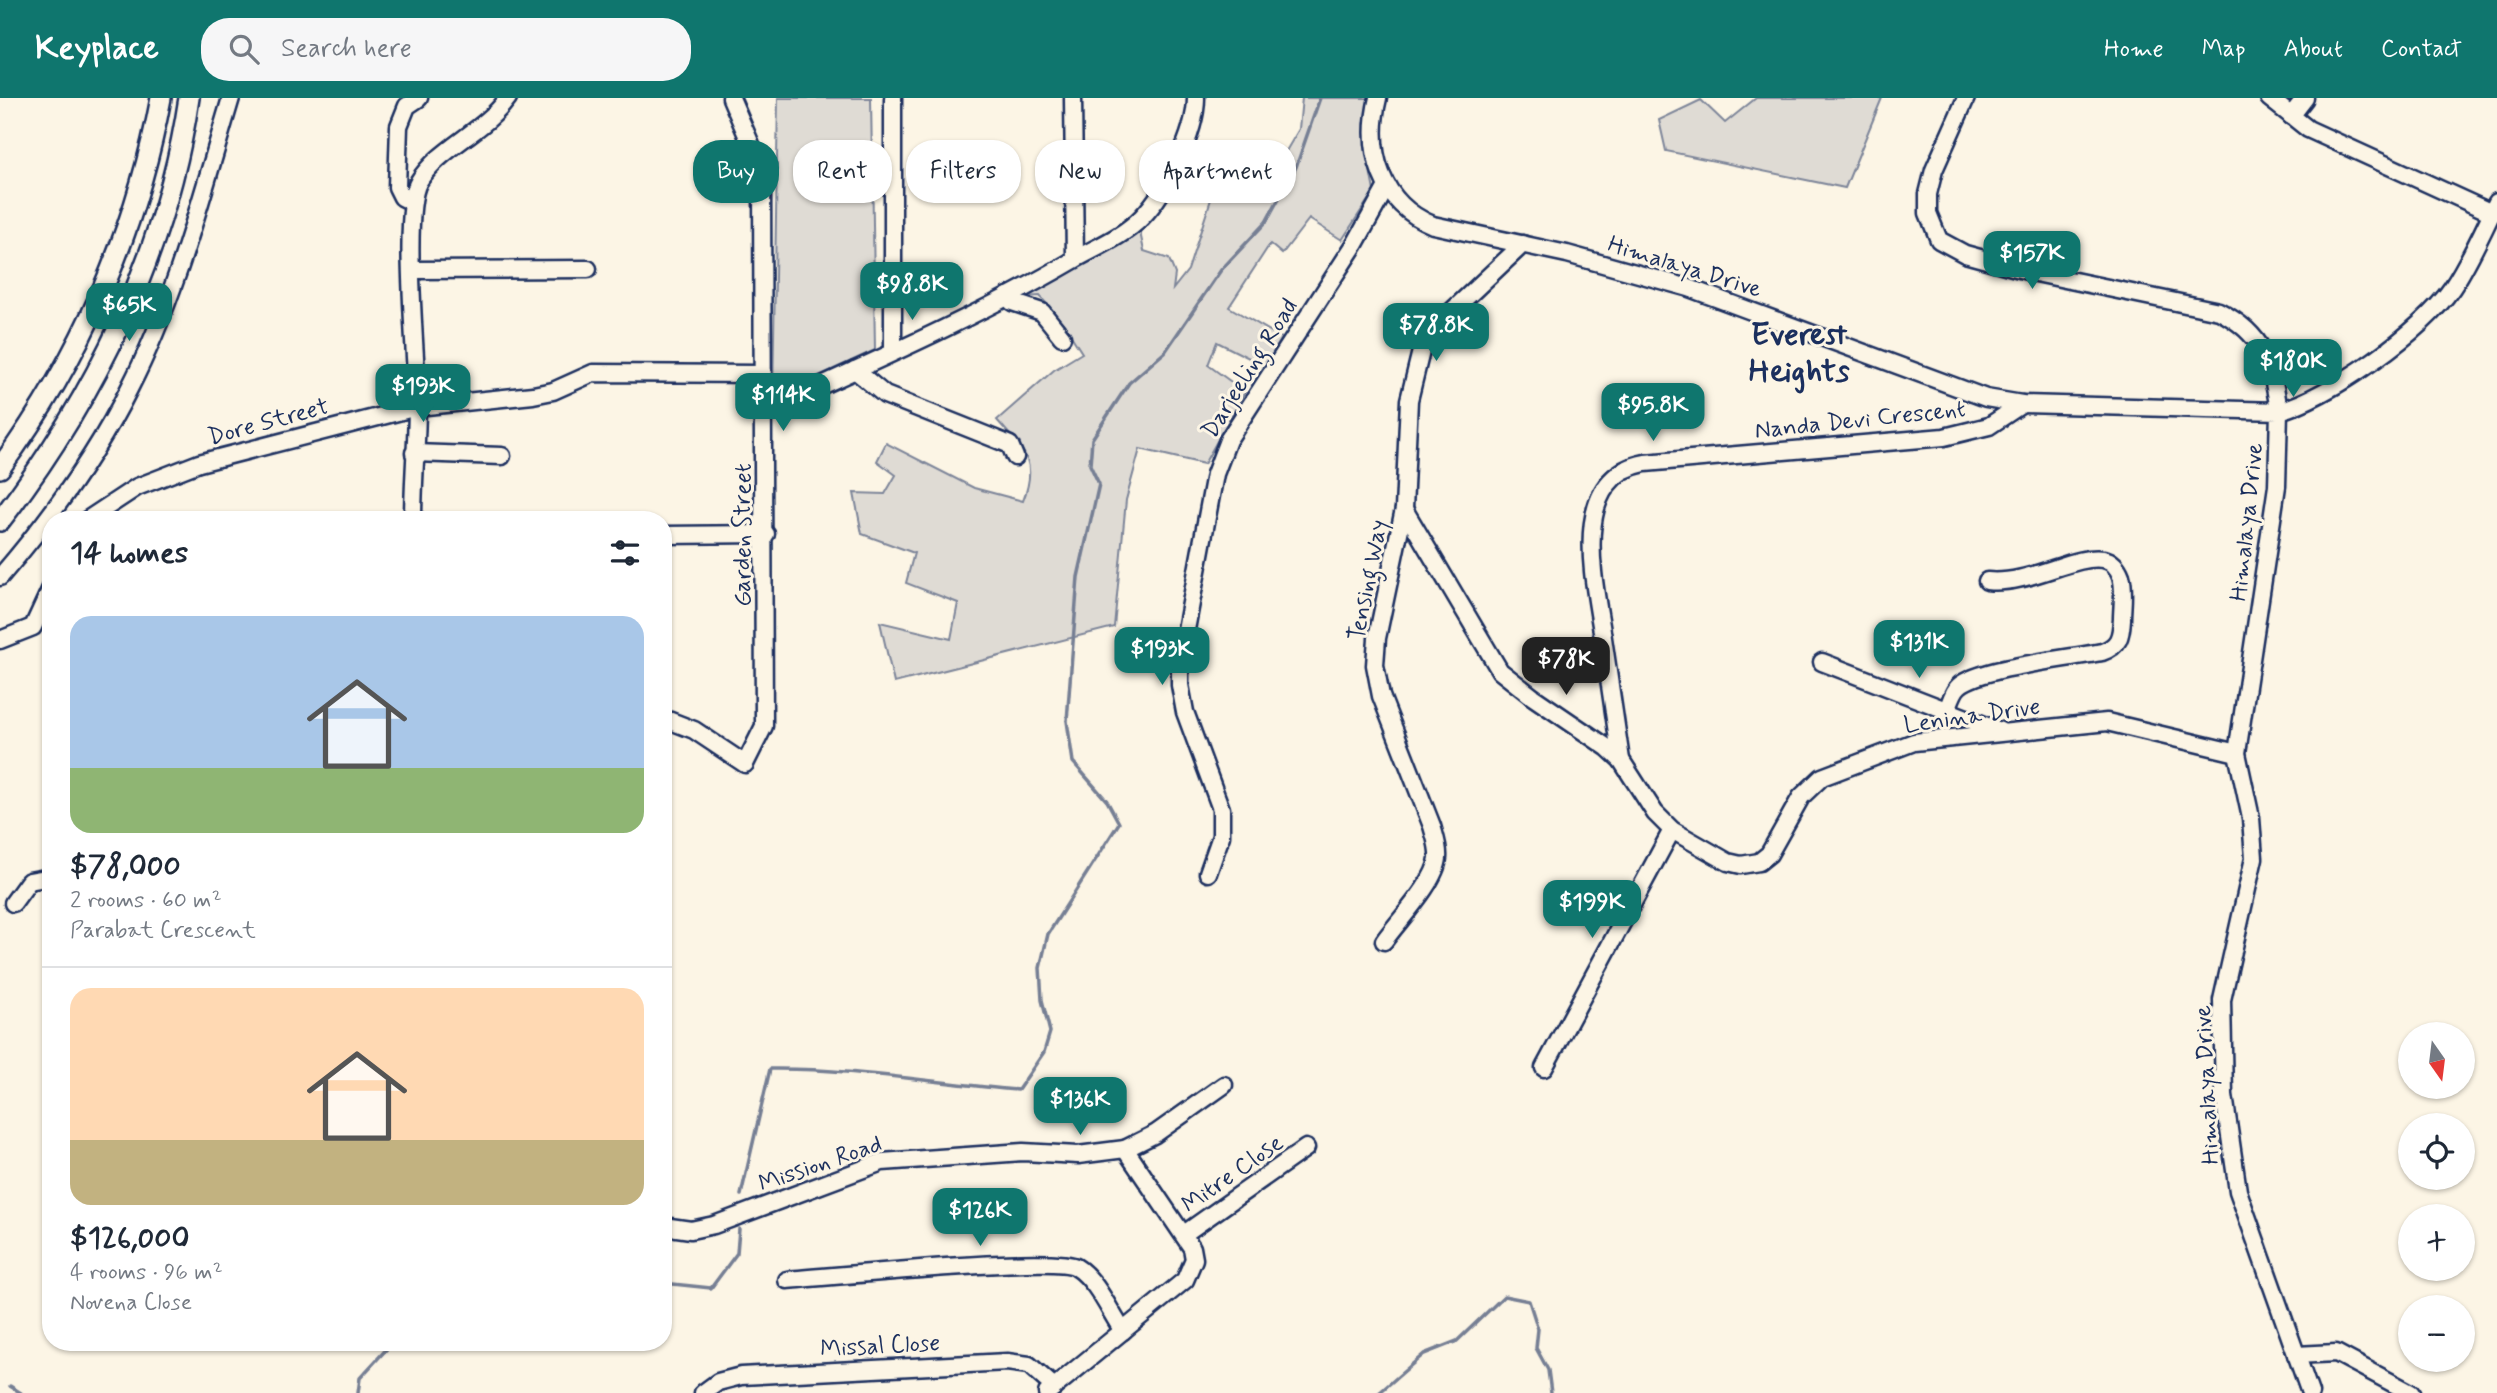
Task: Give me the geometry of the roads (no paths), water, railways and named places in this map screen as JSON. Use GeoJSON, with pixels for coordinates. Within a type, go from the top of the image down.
{"type":"FeatureCollection","features":[{"type":"Feature","properties":{"kind":"main road"},"geometry":{"type":"LineString","coordinates":[[0,468],[53,387],[109,277],[139,190],[161,98]]}},
{"type":"Feature","properties":{"kind":"main road"},"geometry":{"type":"LineString","coordinates":[[0,521],[50,454],[85,397],[134,295],[170,187],[189,98]]}},
{"type":"Feature","properties":{"kind":"street"},"geometry":{"type":"LineString","coordinates":[[53,511],[130,388],[167,300],[231,98]]}},
{"type":"Feature","properties":{"kind":"street"},"geometry":{"type":"LineString","coordinates":[[412,202],[397,190],[400,120],[407,106],[419,98]]}},
{"type":"Feature","properties":{"kind":"street"},"geometry":{"type":"LineString","coordinates":[[413,511],[417,407],[412,271],[413,192],[422,176],[494,116],[508,98]]}},
{"type":"Feature","properties":{"kind":"street","name":"Garden Street"},"geometry":{"type":"LineString","coordinates":[[672,721],[694,730],[745,764],[764,726],[766,534],[762,374],[762,180],[755,154],[730,98]]}},
{"type":"Feature","properties":{"kind":"street"},"geometry":{"type":"LineString","coordinates":[[893,98],[893,351]]}},
{"type":"Feature","properties":{"kind":"street"},"geometry":{"type":"LineString","coordinates":[[1073,98],[1076,259]]}},
{"type":"Feature","properties":{"kind":"street"},"geometry":{"type":"LineString","coordinates":[[764,412],[1009,296],[1125,231],[1142,217],[1154,201],[1193,126],[1196,98]]}},
{"type":"Feature","properties":{"kind":"street","name":"Himalaya Drive"},"geometry":{"type":"LineString","coordinates":[[1378,98],[1373,138],[1376,160],[1386,188],[1416,218],[1433,225],[1523,244],[1689,288],[1842,343],[1938,383],[1986,398],[2022,404],[2279,411],[2277,486],[2237,753],[2251,818],[2254,858],[2222,1000],[2224,1095],[2238,1191],[2310,1393]]}},
{"type":"Feature","properties":{"kind":"street"},"geometry":{"type":"LineString","coordinates":[[1966,98],[1934,170],[1928,194],[1931,228],[1939,240],[1965,254],[2031,272],[2219,311],[2236,320],[2260,342],[2279,411],[2325,391],[2360,369],[2437,307],[2466,266],[2494,207],[2332,141],[2291,116],[2269,98]]}},
{"type":"Feature","properties":{"kind":"street"},"geometry":{"type":"LineString","coordinates":[[2291,116],[2305,98]]}},
{"type":"Feature","properties":{"kind":"street"},"geometry":{"type":"LineString","coordinates":[[398,171],[422,176]]}},
{"type":"Feature","properties":{"kind":"street","name":"Darjeeling Road"},"geometry":{"type":"LineString","coordinates":[[1209,873],[1223,823],[1215,789],[1185,712],[1180,685],[1180,662],[1215,474],[1228,440],[1355,244],[1386,188]]}},
{"type":"Feature","properties":{"kind":"street","name":"Tensing Way"},"geometry":{"type":"LineString","coordinates":[[1384,941],[1431,876],[1438,861],[1438,846],[1432,826],[1377,681],[1377,638],[1404,509],[1409,400],[1422,347],[1436,326],[1523,244]]}},
{"type":"Feature","properties":{"kind":"street"},"geometry":{"type":"LineString","coordinates":[[412,271],[588,270]]}},
{"type":"Feature","properties":{"kind":"street"},"geometry":{"type":"LineString","coordinates":[[1009,296],[1011,301],[1042,312],[1062,337]]}},
{"type":"Feature","properties":{"kind":"street"},"geometry":{"type":"LineString","coordinates":[[855,370],[885,395],[1010,445],[1015,457]]}},
{"type":"Feature","properties":{"kind":"street","name":"Dore Street"},"geometry":{"type":"LineString","coordinates":[[100,511],[136,487],[199,463],[417,407],[533,395],[553,391],[593,373],[762,374]]}},
{"type":"Feature","properties":{"kind":"street","name":"Nanda Devi Crescent"},"geometry":{"type":"LineString","coordinates":[[1621,760],[1590,536],[1603,491],[1614,475],[1626,466],[1645,463],[1944,437],[1989,426],[2022,404]]}},
{"type":"Feature","properties":{"kind":"street"},"geometry":{"type":"LineString","coordinates":[[414,453],[502,456]]}},
{"type":"Feature","properties":{"kind":"street"},"geometry":{"type":"LineString","coordinates":[[1404,509],[1500,671],[1533,698],[1608,748],[1621,760],[1643,796],[1672,830],[1544,1068]]}},
{"type":"Feature","properties":{"kind":"street"},"geometry":{"type":"LineString","coordinates":[[0,576],[42,526]]}},
{"type":"Feature","properties":{"kind":"street"},"geometry":{"type":"LineString","coordinates":[[672,535],[766,534]]}},
{"type":"Feature","properties":{"kind":"street"},"geometry":{"type":"LineString","coordinates":[[1947,710],[1958,686],[1967,681],[1993,672],[2102,652],[2115,646],[2120,638],[2123,583],[2117,568],[2111,562],[2095,559],[2018,580],[1987,581]]}},
{"type":"Feature","properties":{"kind":"street"},"geometry":{"type":"LineString","coordinates":[[0,640],[33,627],[42,608]]}},
{"type":"Feature","properties":{"kind":"street"},"geometry":{"type":"LineString","coordinates":[[1822,662],[2003,732]]}},
{"type":"Feature","properties":{"kind":"street","name":"Lenina Drive"},"geometry":{"type":"LineString","coordinates":[[1672,830],[1728,862],[1741,865],[1759,862],[1777,845],[1801,797],[1822,778],[1914,742],[2107,722],[2237,753]]}},
{"type":"Feature","properties":{"kind":"street"},"geometry":{"type":"LineString","coordinates":[[13,903],[29,881],[42,879]]}},
{"type":"Feature","properties":{"kind":"street"},"geometry":{"type":"LineString","coordinates":[[1050,1390],[1185,1280],[1192,1270],[1192,1248],[1125,1149],[1155,1133],[1224,1085]]}},
{"type":"Feature","properties":{"kind":"street","name":"Mission Road"},"geometry":{"type":"LineString","coordinates":[[672,1227],[691,1230],[714,1225],[882,1162],[1023,1152],[1078,1155],[1125,1149]]}},
{"type":"Feature","properties":{"kind":"street","name":"Mitre Close"},"geometry":{"type":"LineString","coordinates":[[1184,1234],[1306,1149]]}},
{"type":"Feature","properties":{"kind":"street"},"geometry":{"type":"LineString","coordinates":[[788,1280],[956,1268],[1069,1264],[1087,1277],[1124,1331]]}},
{"type":"Feature","properties":{"kind":"street"},"geometry":{"type":"LineString","coordinates":[[2296,1355],[2336,1353],[2411,1393]]}},
{"type":"Feature","properties":{"kind":"street","name":"Missal Close"},"geometry":{"type":"LineString","coordinates":[[703,1393],[718,1382],[741,1376],[1007,1362],[1029,1365],[1050,1390]]}},
{"type":"Feature","properties":{"kind":"waterway"},"geometry":{"type":"LineString","coordinates":[[741,1195],[770,1069],[863,1073],[1018,1090],[1044,1052],[1050,1032],[1042,1000],[1040,968],[1048,934],[1119,823],[1107,801],[1073,762],[1067,721],[1078,577],[1099,484],[1090,465],[1092,439],[1129,383],[1165,352],[1221,270],[1266,222],[1296,167],[1320,98]]}},
{"type":"Feature","properties":{"kind":"waterway"},"geometry":{"type":"LineString","coordinates":[[672,1284],[711,1288],[737,1253],[739,1229]]}},
{"type":"Feature","properties":{"kind":"waterway"},"geometry":{"type":"LineString","coordinates":[[1379,1393],[1424,1354],[1457,1341],[1504,1296],[1529,1301],[1538,1329],[1536,1348],[1548,1370],[1551,1393]]}},
{"type":"Feature","properties":{"kind":"waterway"},"geometry":{"type":"LineString","coordinates":[[358,1393],[360,1378],[385,1351]]}},
{"type":"Feature","properties":{"kind":"waterway"},"geometry":{"type":"LineString","coordinates":[[10,1386],[21,1393]]}},
{"type":"Feature","properties":{"kind":"district","name":"Everest Heights"},"geometry":{"type":"Point","coordinates":[1799,352]}}]}
